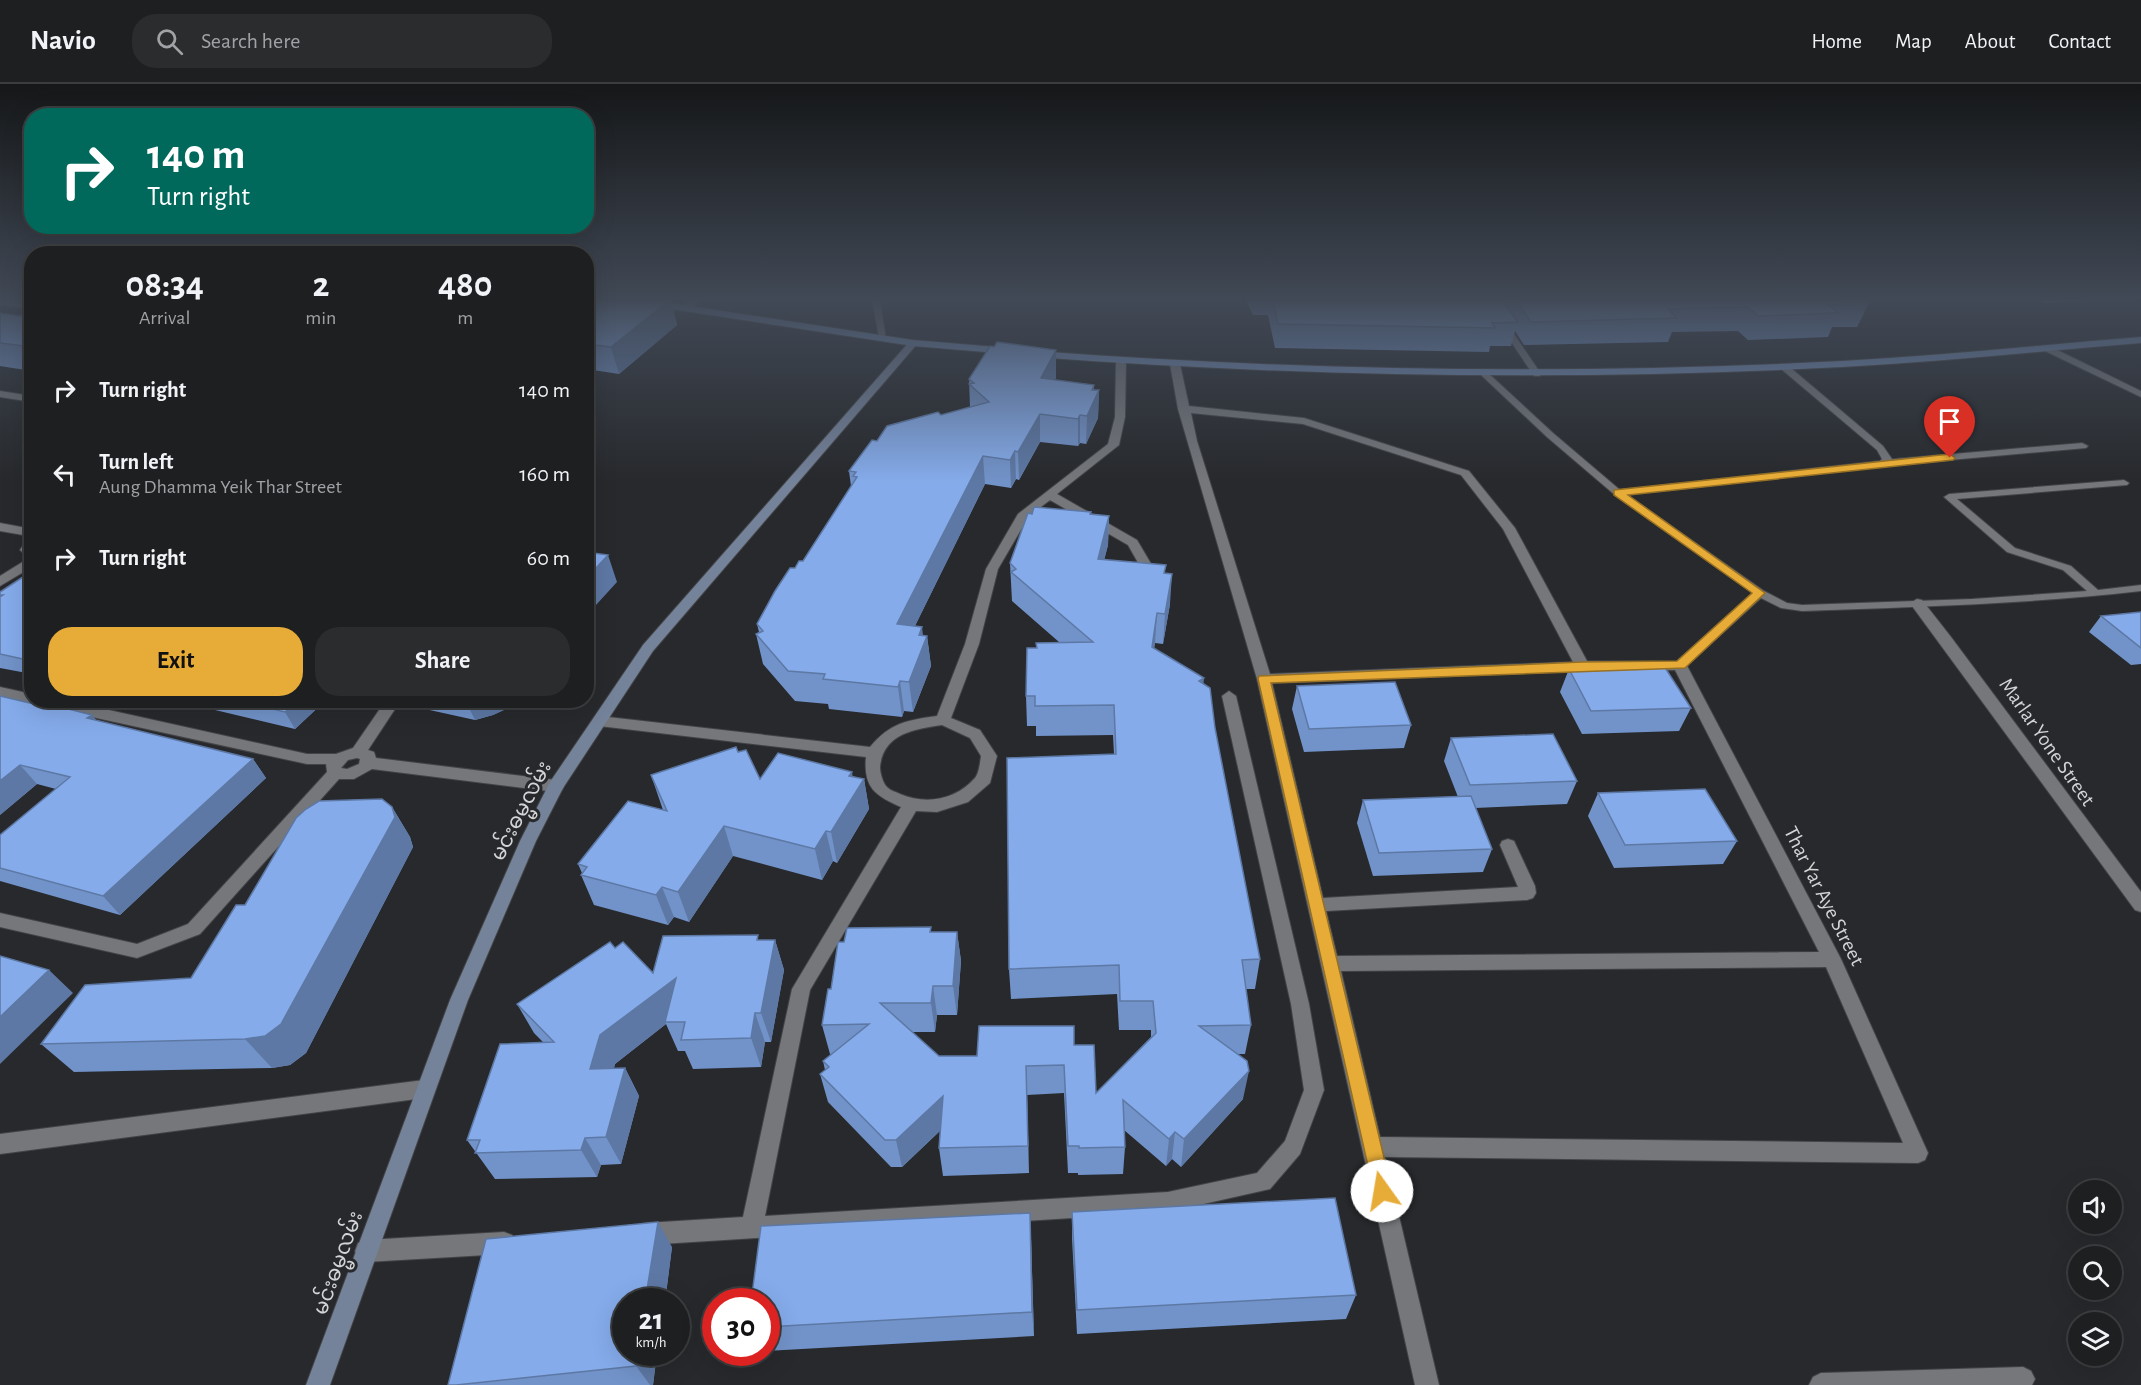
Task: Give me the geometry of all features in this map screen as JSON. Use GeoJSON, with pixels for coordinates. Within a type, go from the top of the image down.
{"type":"FeatureCollection","features":[{"type":"Feature","properties":{"kind":"main road","name":"မင်းဓမ္မလမ်း"},"geometry":{"type":"LineString","coordinates":[[318,1385],[424,1089],[459,1000],[528,841],[556,786],[648,648],[898,361]]}},
{"type":"Feature","properties":{"kind":"main road"},"geometry":{"type":"LineString","coordinates":[[1118,361],[1371,372],[1537,374],[1885,361]]}},
{"type":"Feature","properties":{"kind":"street"},"geometry":{"type":"LineString","coordinates":[[943,720],[972,644],[992,569],[1024,514],[1113,445],[1120,417],[1121,361]]}},
{"type":"Feature","properties":{"kind":"street"},"geometry":{"type":"LineString","coordinates":[[1174,364],[1183,409],[1264,679],[1427,1385]]}},
{"type":"Feature","properties":{"kind":"street"},"geometry":{"type":"LineString","coordinates":[[0,394],[24,398]]}},
{"type":"Feature","properties":{"kind":"street"},"geometry":{"type":"LineString","coordinates":[[1183,409],[1304,421],[1465,472],[1509,528],[1582,666]]}},
{"type":"Feature","properties":{"kind":"street"},"geometry":{"type":"LineString","coordinates":[[1883,463],[2082,446]]}},
{"type":"Feature","properties":{"kind":"street"},"geometry":{"type":"LineString","coordinates":[[1048,494],[1133,543],[1154,579]]}},
{"type":"Feature","properties":{"kind":"street"},"geometry":{"type":"LineString","coordinates":[[0,527],[24,532]]}},
{"type":"Feature","properties":{"kind":"street"},"geometry":{"type":"LineString","coordinates":[[0,582],[24,566]]}},
{"type":"Feature","properties":{"kind":"street","name":"Marlar Yone Street"},"geometry":{"type":"LineString","coordinates":[[1917,603],[1979,682],[2053,789],[2141,905]]}},
{"type":"Feature","properties":{"kind":"street"},"geometry":{"type":"LineString","coordinates":[[1264,679],[1582,666],[1680,665]]}},
{"type":"Feature","properties":{"kind":"street","name":"Thar Yar Aye Street"},"geometry":{"type":"LineString","coordinates":[[1372,1147],[1918,1153],[1832,959],[1680,665]]}},
{"type":"Feature","properties":{"kind":"street"},"geometry":{"type":"LineString","coordinates":[[0,692],[24,697]]}},
{"type":"Feature","properties":{"kind":"street"},"geometry":{"type":"LineString","coordinates":[[624,1235],[1168,1202],[1263,1182],[1293,1147],[1314,1090],[1300,1004],[1229,696]]}},
{"type":"Feature","properties":{"kind":"street"},"geometry":{"type":"LineString","coordinates":[[75,708],[337,766],[343,776],[355,773],[390,708]]}},
{"type":"Feature","properties":{"kind":"street"},"geometry":{"type":"LineString","coordinates":[[943,720],[975,734],[989,756],[984,779],[962,798],[937,806],[911,805],[882,792],[872,773],[874,753],[889,735],[915,724],[943,720]]}},
{"type":"Feature","properties":{"kind":"street"},"geometry":{"type":"LineString","coordinates":[[598,721],[874,753]]}},
{"type":"Feature","properties":{"kind":"street"},"geometry":{"type":"LineString","coordinates":[[363,758],[556,786]]}},
{"type":"Feature","properties":{"kind":"street"},"geometry":{"type":"LineString","coordinates":[[0,920],[137,951],[194,929],[337,766]]}},
{"type":"Feature","properties":{"kind":"street"},"geometry":{"type":"LineString","coordinates":[[752,1227],[801,989],[911,805]]}},
{"type":"Feature","properties":{"kind":"street"},"geometry":{"type":"LineString","coordinates":[[1316,905],[1527,893],[1508,845]]}},
{"type":"Feature","properties":{"kind":"street"},"geometry":{"type":"LineString","coordinates":[[1330,964],[1832,959]]}},
{"type":"Feature","properties":{"kind":"street"},"geometry":{"type":"LineString","coordinates":[[0,1144],[424,1089]]}},
{"type":"Feature","properties":{"kind":"street"},"geometry":{"type":"LineString","coordinates":[[366,1251],[518,1242]]}},
{"type":"Feature","properties":{"kind":"street"},"geometry":{"type":"LineString","coordinates":[[1821,1385],[2023,1379]]}},
{"type":"Feature","properties":{"kind":"lane"},"geometry":{"type":"LineString","coordinates":[[1528,361],[1537,374]]}},
{"type":"Feature","properties":{"kind":"lane"},"geometry":{"type":"LineString","coordinates":[[2072,361],[2141,394]]}},
{"type":"Feature","properties":{"kind":"lane"},"geometry":{"type":"LineString","coordinates":[[1618,493],[1883,463],[1887,459],[1880,448],[1783,366]]}},
{"type":"Feature","properties":{"kind":"lane"},"geometry":{"type":"LineString","coordinates":[[1484,374],[1618,493],[1760,593],[1785,606],[1802,608],[2097,594],[2141,588]]}},
{"type":"Feature","properties":{"kind":"lane"},"geometry":{"type":"LineString","coordinates":[[2097,594],[2067,568],[2012,550],[1948,497],[2124,483]]}},
{"type":"Feature","properties":{"kind":"lane"},"geometry":{"type":"LineString","coordinates":[[1680,665],[1760,593]]}},
{"type":"Feature","properties":{"kind":"building"},"geometry":{"type":"Polygon","coordinates":[[[981,361],[1050,361],[1041,378],[1094,385],[1092,390],[1099,390],[1087,416],[1080,415],[1078,419],[1040,414],[1018,452],[1015,451],[1010,460],[983,456],[897,624],[922,627],[919,635],[927,636],[909,682],[900,681],[898,687],[823,679],[825,674],[788,671],[756,634],[763,631],[757,624],[790,568],[795,568],[799,561],[803,561],[857,477],[853,476],[856,472],[849,471],[872,440],[877,441],[887,426],[938,412],[941,415],[989,402],[969,384],[974,383],[969,379],[981,361]]]}},
{"type":"Feature","properties":{"kind":"building"},"geometry":{"type":"Polygon","coordinates":[[[1034,507],[1091,512],[1090,514],[1109,516],[1098,559],[1166,565],[1164,573],[1172,574],[1165,614],[1157,613],[1152,647],[1204,678],[1199,681],[1210,688],[1215,728],[1260,959],[1242,960],[1251,1025],[1199,1026],[1247,1061],[1249,1071],[1184,1139],[1175,1132],[1169,1139],[1123,1100],[1125,1147],[1079,1148],[1079,1146],[1068,1146],[1064,1065],[1026,1066],[1028,1146],[939,1148],[943,1096],[896,1140],[885,1140],[820,1074],[829,1067],[823,1061],[869,1024],[822,1025],[828,989],[831,989],[838,942],[844,942],[847,928],[931,927],[930,932],[957,932],[953,986],[933,986],[931,1003],[880,1003],[939,1056],[977,1056],[979,1026],[1074,1026],[1074,1045],[1094,1045],[1096,1093],[1156,1033],[1153,1001],[1120,1001],[1119,965],[1009,969],[1007,758],[1116,754],[1114,705],[1035,706],[1035,696],[1026,696],[1027,648],[1037,648],[1036,643],[1093,642],[1011,572],[1016,569],[1010,563],[1028,513],[1032,514],[1034,507]]]}},
{"type":"Feature","properties":{"kind":"building"},"geometry":{"type":"Polygon","coordinates":[[[594,553],[608,555],[594,570],[594,553]]]}},
{"type":"Feature","properties":{"kind":"building"},"geometry":{"type":"Polygon","coordinates":[[[24,576],[24,659],[0,654],[0,597],[3,595],[0,595],[0,592],[24,576]]]}},
{"type":"Feature","properties":{"kind":"building"},"geometry":{"type":"Polygon","coordinates":[[[2141,612],[2141,648],[2101,616],[2141,612]]]}},
{"type":"Feature","properties":{"kind":"building"},"geometry":{"type":"Polygon","coordinates":[[[1664,666],[1691,708],[1591,711],[1569,669],[1664,666]]]}},
{"type":"Feature","properties":{"kind":"building"},"geometry":{"type":"Polygon","coordinates":[[[1395,682],[1411,725],[1309,729],[1297,686],[1395,682]]]}},
{"type":"Feature","properties":{"kind":"building"},"geometry":{"type":"Polygon","coordinates":[[[0,696],[24,702],[24,708],[65,708],[92,715],[87,718],[253,759],[103,896],[0,868],[0,835],[70,777],[20,765],[0,781],[0,696]]]}},
{"type":"Feature","properties":{"kind":"building"},"geometry":{"type":"Polygon","coordinates":[[[268,708],[289,708],[285,712],[268,708]]]}},
{"type":"Feature","properties":{"kind":"building"},"geometry":{"type":"Polygon","coordinates":[[[1553,734],[1577,781],[1470,785],[1451,738],[1553,734]]]}},
{"type":"Feature","properties":{"kind":"building"},"geometry":{"type":"Polygon","coordinates":[[[736,747],[738,752],[746,750],[760,779],[778,753],[852,772],[849,776],[864,779],[831,832],[826,831],[815,849],[724,826],[678,892],[662,887],[656,895],[581,875],[587,867],[578,864],[628,801],[667,811],[651,775],[736,747]]]}},
{"type":"Feature","properties":{"kind":"building"},"geometry":{"type":"Polygon","coordinates":[[[1705,789],[1737,841],[1625,845],[1598,793],[1705,789]]]}},
{"type":"Feature","properties":{"kind":"building"},"geometry":{"type":"Polygon","coordinates":[[[1471,796],[1492,849],[1379,853],[1363,800],[1471,796]]]}},
{"type":"Feature","properties":{"kind":"building"},"geometry":{"type":"Polygon","coordinates":[[[382,799],[392,807],[395,817],[281,1024],[265,1036],[245,1039],[41,1044],[85,985],[191,978],[236,905],[245,905],[296,818],[306,809],[319,801],[382,799]]]}},
{"type":"Feature","properties":{"kind":"building"},"geometry":{"type":"Polygon","coordinates":[[[758,935],[757,940],[775,940],[761,1013],[755,1013],[751,1038],[681,1040],[685,1022],[665,1022],[676,978],[600,1035],[590,1069],[625,1068],[606,1137],[585,1138],[581,1150],[475,1153],[480,1140],[467,1140],[500,1044],[554,1042],[517,1004],[610,942],[615,948],[623,942],[653,973],[663,936],[758,935]]]}},
{"type":"Feature","properties":{"kind":"building"},"geometry":{"type":"Polygon","coordinates":[[[0,956],[49,970],[0,1017],[0,956]]]}},
{"type":"Feature","properties":{"kind":"building"},"geometry":{"type":"Polygon","coordinates":[[[1335,1198],[1356,1295],[1077,1310],[1072,1212],[1335,1198]]]}},
{"type":"Feature","properties":{"kind":"building"},"geometry":{"type":"Polygon","coordinates":[[[1030,1213],[1032,1312],[780,1326],[780,1288],[753,1288],[761,1226],[1030,1213]]]}},
{"type":"Feature","properties":{"kind":"building"},"geometry":{"type":"Polygon","coordinates":[[[658,1222],[647,1288],[612,1288],[612,1366],[636,1366],[448,1385],[486,1239],[658,1222]]]}},
{"type":"Feature","properties":{"kind":"route"},"geometry":{"type":"LineString","coordinates":[[1382,1191],[1264,679],[1582,666],[1680,665],[1760,593],[1618,493],[1883,463],[1950,458]]}}]}
